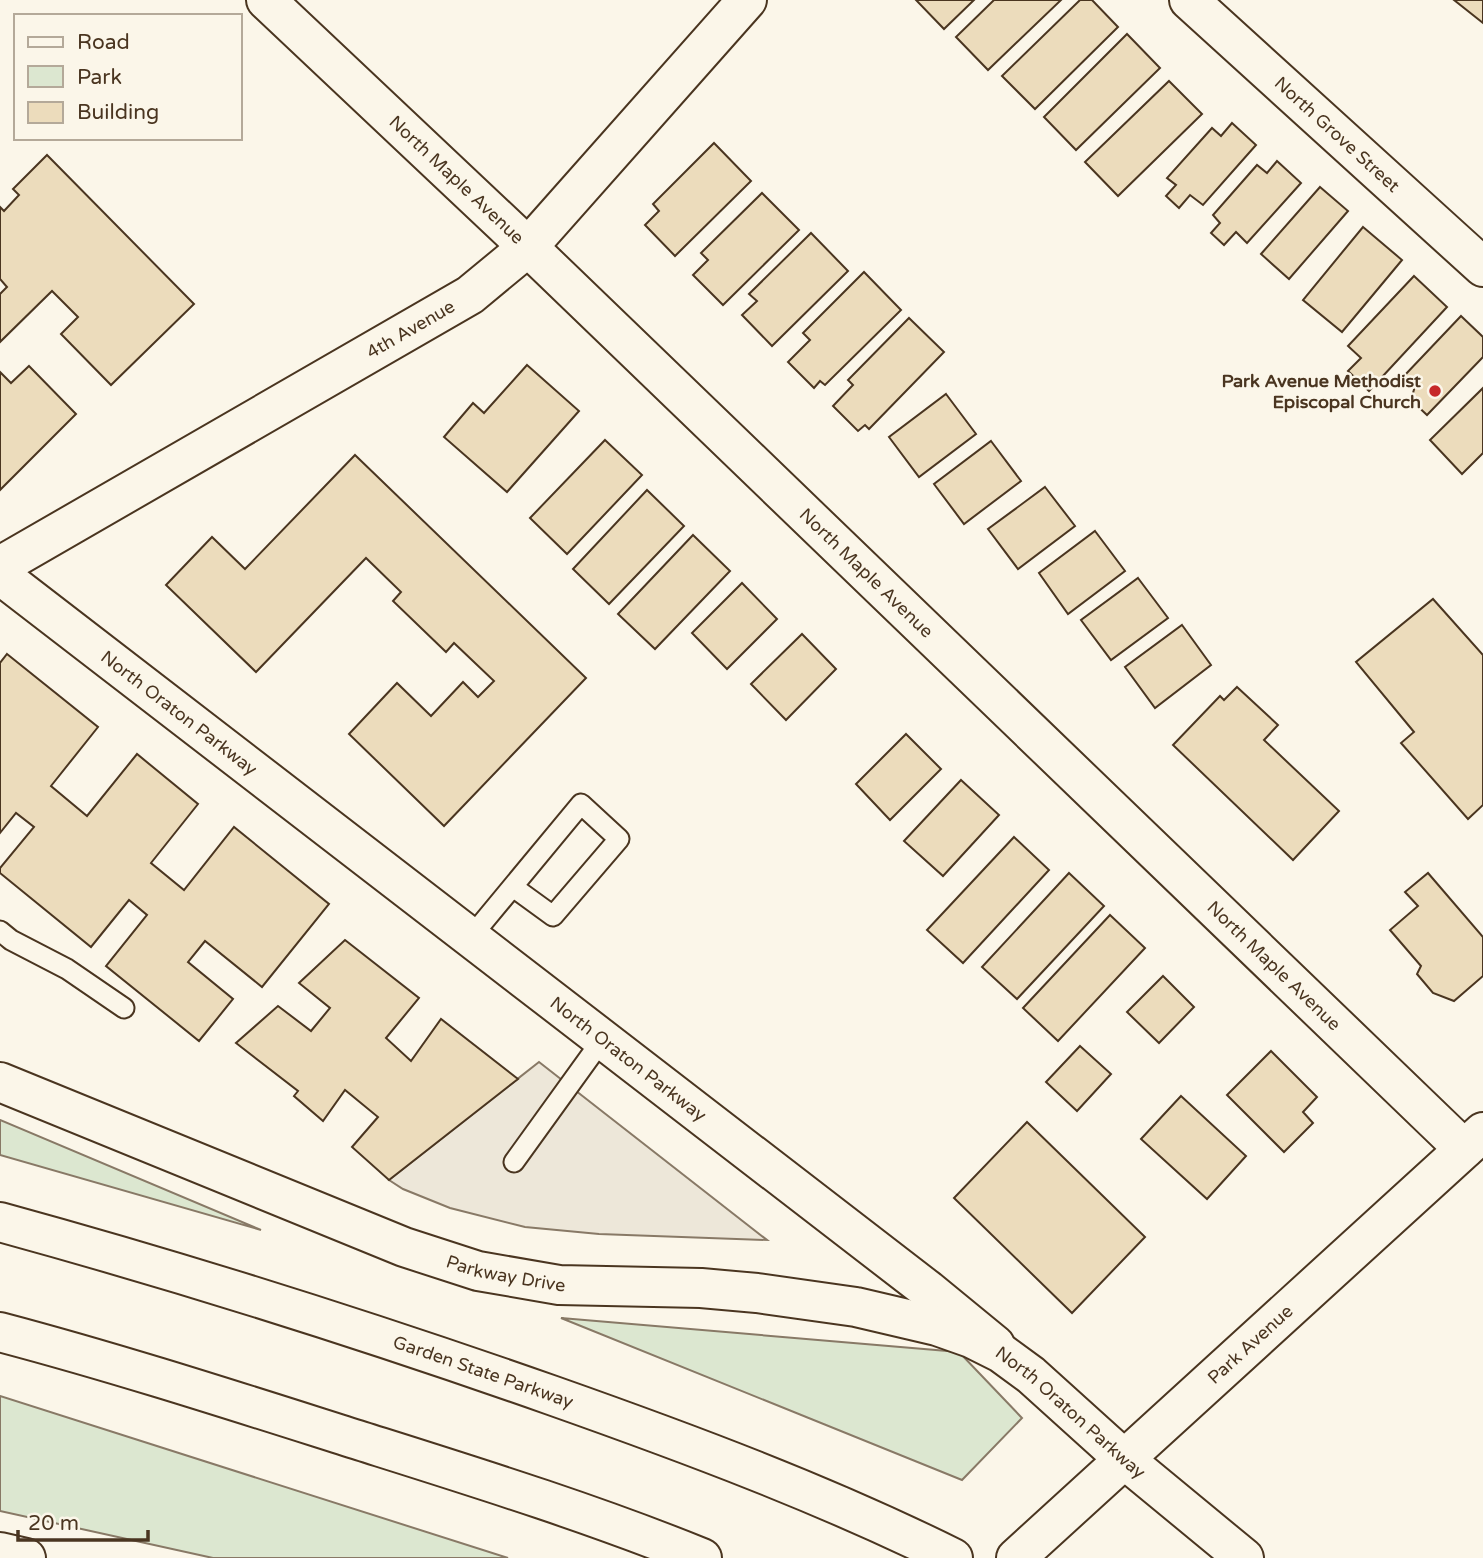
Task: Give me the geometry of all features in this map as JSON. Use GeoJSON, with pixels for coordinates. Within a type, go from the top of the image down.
{"type":"FeatureCollection","features":[{"type":"Feature","properties":{"kind":"main road","name":"North Maple Avenue"},"geometry":{"type":"LineString","coordinates":[[267,0],[1473,1140]]}},
{"type":"Feature","properties":{"kind":"main road","name":"4th Avenue"},"geometry":{"type":"LineString","coordinates":[[0,566],[470,295],[527,247],[747,0]]}},
{"type":"Feature","properties":{"kind":"main road","name":"North Grove Street"},"geometry":{"type":"LineString","coordinates":[[1189,0],[1480,258]]}},
{"type":"Feature","properties":{"kind":"main road","name":"North Oraton Parkway"},"geometry":{"type":"LineString","coordinates":[[0,575],[928,1290],[1031,1375],[1124,1459],[1244,1558]]}},
{"type":"Feature","properties":{"kind":"main road","name":"Parkway Drive"},"geometry":{"type":"LineString","coordinates":[[0,1082],[404,1247],[478,1271],[559,1285],[701,1288],[856,1307],[937,1326],[971,1338],[1001,1353],[1031,1375]]}},
{"type":"Feature","properties":{"kind":"main road","name":"Park Avenue"},"geometry":{"type":"LineString","coordinates":[[1016,1558],[1473,1140]]}},
{"type":"Feature","properties":{"kind":"main road","name":"Garden State Parkway"},"geometry":{"type":"LineString","coordinates":[[0,1222],[287,1306],[652,1431],[869,1519],[953,1558]]}},
{"type":"Feature","properties":{"kind":"main road"},"geometry":{"type":"LineString","coordinates":[[0,1332],[151,1375],[421,1460],[623,1528],[702,1558]]}},
{"type":"Feature","properties":{"kind":"main road"},"geometry":{"type":"LineString","coordinates":[[0,1552],[26,1558]]}},
{"type":"Feature","properties":{"kind":"lane"},"geometry":{"type":"LineString","coordinates":[[470,938],[581,804],[619,839],[553,916],[513,887]]}},
{"type":"Feature","properties":{"kind":"lane"},"geometry":{"type":"LineString","coordinates":[[0,931],[11,940],[67,969],[124,1008]]}},
{"type":"Feature","properties":{"kind":"lane"},"geometry":{"type":"LineString","coordinates":[[514,1162],[602,1040]]}},
{"type":"Feature","properties":{"kind":"green space"},"geometry":{"type":"Polygon","coordinates":[[[0,1120],[261,1230],[0,1155],[0,1120]]]}},
{"type":"Feature","properties":{"kind":"green space"},"geometry":{"type":"Polygon","coordinates":[[[561,1318],[959,1352],[1022,1418],[962,1480],[561,1318]]]}},
{"type":"Feature","properties":{"kind":"green space"},"geometry":{"type":"Polygon","coordinates":[[[0,1396],[508,1558],[213,1558],[0,1511],[0,1396]]]}},
{"type":"Feature","properties":{"kind":"shaded area"},"geometry":{"type":"Polygon","coordinates":[[[539,1062],[767,1240],[599,1234],[525,1227],[450,1208],[403,1189],[389,1180],[539,1062]]]}},
{"type":"Feature","properties":{"kind":"building"},"geometry":{"type":"Polygon","coordinates":[[[916,0],[974,0],[944,29],[916,0]]]}},
{"type":"Feature","properties":{"kind":"building"},"geometry":{"type":"Polygon","coordinates":[[[994,0],[1061,0],[988,70],[956,37],[994,0]]]}},
{"type":"Feature","properties":{"kind":"building"},"geometry":{"type":"Polygon","coordinates":[[[1080,0],[1092,0],[1118,27],[1035,109],[1002,76],[1080,0]]]}},
{"type":"Feature","properties":{"kind":"building"},"geometry":{"type":"Polygon","coordinates":[[[1454,0],[1483,0],[1483,23],[1454,0]]]}},
{"type":"Feature","properties":{"kind":"building"},"geometry":{"type":"Polygon","coordinates":[[[1127,34],[1160,68],[1076,150],[1044,117],[1127,34]]]}},
{"type":"Feature","properties":{"kind":"building"},"geometry":{"type":"Polygon","coordinates":[[[1169,81],[1202,114],[1118,196],[1085,162],[1169,81]]]}},
{"type":"Feature","properties":{"kind":"building"},"geometry":{"type":"Polygon","coordinates":[[[1232,123],[1256,145],[1203,205],[1190,195],[1179,208],[1166,196],[1176,185],[1167,178],[1212,128],[1221,136],[1232,123]]]}},
{"type":"Feature","properties":{"kind":"building"},"geometry":{"type":"Polygon","coordinates":[[[714,143],[751,181],[675,256],[645,225],[659,211],[653,204],[714,143]]]}},
{"type":"Feature","properties":{"kind":"building"},"geometry":{"type":"Polygon","coordinates":[[[47,155],[194,304],[111,385],[61,334],[78,317],[52,291],[0,342],[0,294],[7,287],[0,279],[0,207],[4,211],[19,195],[13,189],[47,155]]]}},
{"type":"Feature","properties":{"kind":"building"},"geometry":{"type":"Polygon","coordinates":[[[1277,161],[1301,183],[1247,243],[1236,232],[1224,245],[1211,233],[1220,223],[1213,215],[1257,165],[1267,173],[1277,161]]]}},
{"type":"Feature","properties":{"kind":"building"},"geometry":{"type":"Polygon","coordinates":[[[1320,187],[1348,211],[1289,279],[1261,254],[1320,187]]]}},
{"type":"Feature","properties":{"kind":"building"},"geometry":{"type":"Polygon","coordinates":[[[762,193],[799,230],[723,305],[693,275],[708,260],[701,253],[762,193]]]}},
{"type":"Feature","properties":{"kind":"building"},"geometry":{"type":"Polygon","coordinates":[[[1363,227],[1402,260],[1342,332],[1303,300],[1363,227]]]}},
{"type":"Feature","properties":{"kind":"building"},"geometry":{"type":"Polygon","coordinates":[[[811,233],[848,271],[772,346],[742,315],[757,301],[749,294],[811,233]]]}},
{"type":"Feature","properties":{"kind":"building"},"geometry":{"type":"Polygon","coordinates":[[[864,272],[901,310],[825,385],[820,381],[814,388],[788,362],[810,340],[803,333],[864,272]]]}},
{"type":"Feature","properties":{"kind":"building"},"geometry":{"type":"Polygon","coordinates":[[[1414,276],[1447,307],[1369,391],[1348,371],[1361,358],[1348,346],[1414,276]]]}},
{"type":"Feature","properties":{"kind":"building"},"geometry":{"type":"Polygon","coordinates":[[[1461,316],[1483,337],[1483,357],[1427,415],[1411,400],[1415,386],[1404,376],[1461,316]]]}},
{"type":"Feature","properties":{"kind":"building"},"geometry":{"type":"Polygon","coordinates":[[[909,318],[944,352],[869,429],[865,425],[858,431],[833,406],[853,385],[848,380],[909,318]]]}},
{"type":"Feature","properties":{"kind":"building"},"geometry":{"type":"Polygon","coordinates":[[[527,365],[579,411],[507,492],[444,437],[473,403],[484,413],[527,365]]]}},
{"type":"Feature","properties":{"kind":"building"},"geometry":{"type":"Polygon","coordinates":[[[29,366],[76,414],[0,490],[0,372],[11,383],[29,366]]]}},
{"type":"Feature","properties":{"kind":"building"},"geometry":{"type":"Polygon","coordinates":[[[1483,388],[1483,453],[1462,474],[1430,440],[1483,388]]]}},
{"type":"Feature","properties":{"kind":"building"},"geometry":{"type":"Polygon","coordinates":[[[946,394],[976,434],[919,477],[889,437],[946,394]]]}},
{"type":"Feature","properties":{"kind":"building"},"geometry":{"type":"Polygon","coordinates":[[[605,440],[642,475],[567,554],[530,518],[605,440]]]}},
{"type":"Feature","properties":{"kind":"building"},"geometry":{"type":"Polygon","coordinates":[[[991,441],[1021,481],[964,524],[934,484],[991,441]]]}},
{"type":"Feature","properties":{"kind":"building"},"geometry":{"type":"Polygon","coordinates":[[[355,455],[586,678],[444,826],[349,734],[397,683],[431,716],[463,682],[478,697],[494,681],[454,643],[446,652],[393,601],[401,592],[366,558],[256,672],[166,585],[212,537],[245,569],[355,455]]]}},
{"type":"Feature","properties":{"kind":"building"},"geometry":{"type":"Polygon","coordinates":[[[1045,487],[1075,526],[1018,569],[988,529],[1045,487]]]}},
{"type":"Feature","properties":{"kind":"building"},"geometry":{"type":"Polygon","coordinates":[[[647,490],[684,526],[609,604],[573,569],[647,490]]]}},
{"type":"Feature","properties":{"kind":"building"},"geometry":{"type":"Polygon","coordinates":[[[1095,531],[1125,571],[1068,614],[1039,573],[1095,531]]]}},
{"type":"Feature","properties":{"kind":"building"},"geometry":{"type":"Polygon","coordinates":[[[693,535],[730,571],[655,649],[618,614],[693,535]]]}},
{"type":"Feature","properties":{"kind":"building"},"geometry":{"type":"Polygon","coordinates":[[[1138,578],[1168,618],[1111,660],[1081,620],[1138,578]]]}},
{"type":"Feature","properties":{"kind":"building"},"geometry":{"type":"Polygon","coordinates":[[[742,583],[777,619],[727,669],[692,633],[742,583]]]}},
{"type":"Feature","properties":{"kind":"building"},"geometry":{"type":"Polygon","coordinates":[[[1433,599],[1483,655],[1483,805],[1468,819],[1401,743],[1414,732],[1356,662],[1433,599]]]}},
{"type":"Feature","properties":{"kind":"building"},"geometry":{"type":"Polygon","coordinates":[[[1182,625],[1211,665],[1155,708],[1125,667],[1182,625]]]}},
{"type":"Feature","properties":{"kind":"building"},"geometry":{"type":"Polygon","coordinates":[[[802,634],[836,669],[786,720],[751,684],[802,634]]]}},
{"type":"Feature","properties":{"kind":"building"},"geometry":{"type":"Polygon","coordinates":[[[7,654],[98,727],[51,786],[87,816],[137,754],[198,804],[151,863],[184,890],[234,827],[329,904],[262,987],[205,941],[188,962],[233,999],[199,1041],[106,966],[147,915],[129,900],[91,947],[0,873],[0,868],[34,827],[16,813],[0,833],[0,663],[7,654]]]}},
{"type":"Feature","properties":{"kind":"building"},"geometry":{"type":"Polygon","coordinates":[[[1237,687],[1278,725],[1264,740],[1339,811],[1293,860],[1173,745],[1220,696],[1224,700],[1237,687]]]}},
{"type":"Feature","properties":{"kind":"building"},"geometry":{"type":"Polygon","coordinates":[[[906,734],[941,769],[890,820],[856,784],[906,734]]]}},
{"type":"Feature","properties":{"kind":"building"},"geometry":{"type":"Polygon","coordinates":[[[961,780],[999,815],[943,876],[904,841],[961,780]]]}},
{"type":"Feature","properties":{"kind":"building"},"geometry":{"type":"Polygon","coordinates":[[[1014,837],[1049,870],[963,963],[927,930],[1014,837]]]}},
{"type":"Feature","properties":{"kind":"building"},"geometry":{"type":"Polygon","coordinates":[[[1069,873],[1104,906],[1017,999],[982,967],[1069,873]]]}},
{"type":"Feature","properties":{"kind":"building"},"geometry":{"type":"Polygon","coordinates":[[[1428,873],[1483,937],[1483,976],[1454,1001],[1433,993],[1417,974],[1421,966],[1390,930],[1418,906],[1405,892],[1428,873]]]}},
{"type":"Feature","properties":{"kind":"building"},"geometry":{"type":"Polygon","coordinates":[[[1110,915],[1145,948],[1058,1041],[1023,1008],[1110,915]]]}},
{"type":"Feature","properties":{"kind":"building"},"geometry":{"type":"Polygon","coordinates":[[[345,940],[419,998],[386,1038],[411,1061],[441,1019],[518,1079],[389,1180],[352,1147],[378,1117],[345,1090],[323,1121],[294,1096],[298,1091],[236,1043],[278,1006],[311,1031],[330,1008],[299,983],[345,940]]]}},
{"type":"Feature","properties":{"kind":"building"},"geometry":{"type":"Polygon","coordinates":[[[1163,976],[1194,1007],[1159,1043],[1127,1012],[1163,976]]]}},
{"type":"Feature","properties":{"kind":"building"},"geometry":{"type":"Polygon","coordinates":[[[1080,1046],[1111,1074],[1077,1111],[1046,1082],[1080,1046]]]}},
{"type":"Feature","properties":{"kind":"building"},"geometry":{"type":"Polygon","coordinates":[[[1271,1051],[1317,1097],[1303,1112],[1313,1123],[1284,1152],[1227,1095],[1271,1051]]]}},
{"type":"Feature","properties":{"kind":"building"},"geometry":{"type":"Polygon","coordinates":[[[1181,1096],[1246,1156],[1207,1199],[1141,1139],[1181,1096]]]}},
{"type":"Feature","properties":{"kind":"building"},"geometry":{"type":"Polygon","coordinates":[[[1027,1122],[1145,1237],[1072,1313],[954,1198],[1027,1122]]]}},
{"type":"Feature","properties":{"kind":"place","name":"Park Avenue Methodist Episcopal Church"},"geometry":{"type":"Point","coordinates":[1435,391]}}]}
